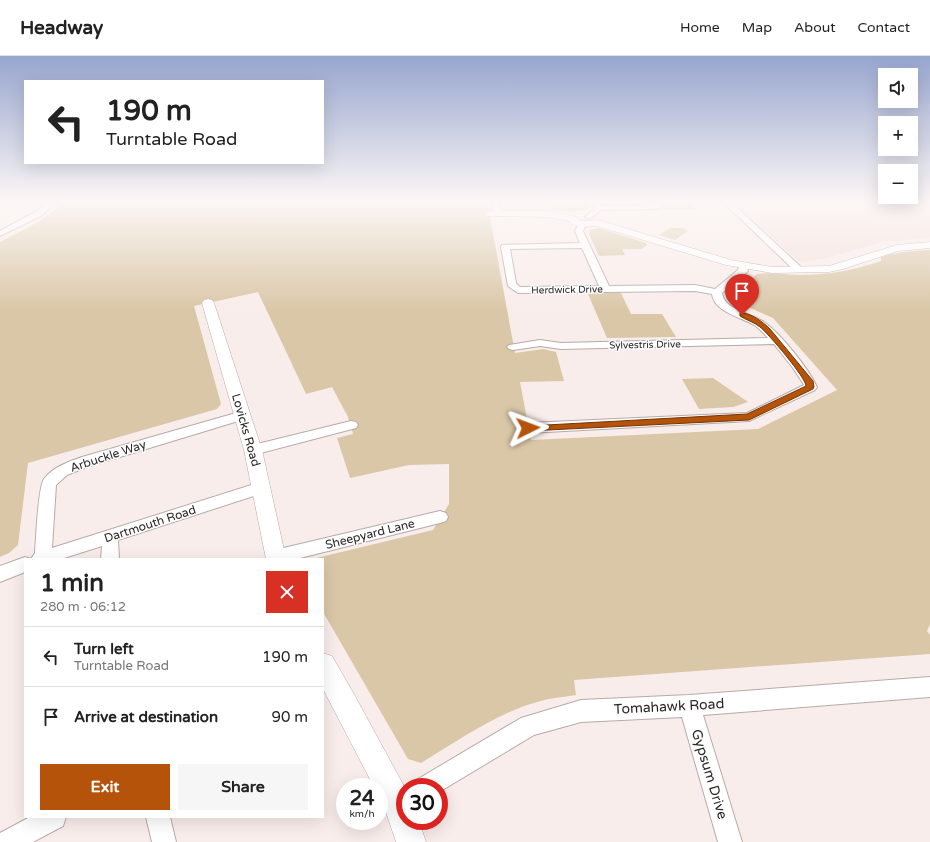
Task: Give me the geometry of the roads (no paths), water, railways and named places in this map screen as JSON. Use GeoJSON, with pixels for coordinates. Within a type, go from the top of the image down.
{"type":"FeatureCollection","features":[{"type":"Feature","properties":{"kind":"street"},"geometry":{"type":"LineString","coordinates":[[581,238],[605,288]]}},
{"type":"Feature","properties":{"kind":"street"},"geometry":{"type":"LineString","coordinates":[[645,238],[743,266],[772,270],[799,270],[839,267],[897,248],[930,245]]}},
{"type":"Feature","properties":{"kind":"street"},"geometry":{"type":"LineString","coordinates":[[764,238],[799,270]]}},
{"type":"Feature","properties":{"kind":"street","name":"Herdwick Drive"},"geometry":{"type":"LineString","coordinates":[[584,246],[504,247],[511,284],[518,290],[695,288],[717,292]]}},
{"type":"Feature","properties":{"kind":"street"},"geometry":{"type":"LineString","coordinates":[[528,428],[749,417],[810,387],[810,382],[802,371],[761,324],[724,306],[718,300],[717,292],[743,271],[743,266]]}},
{"type":"Feature","properties":{"kind":"street","name":"Lovicks Road"},"geometry":{"type":"LineString","coordinates":[[208,303],[253,450],[276,558]]}},
{"type":"Feature","properties":{"kind":"street","name":"Sylvestris Drive"},"geometry":{"type":"LineString","coordinates":[[514,347],[540,343],[561,346],[776,342]]}},
{"type":"Feature","properties":{"kind":"street","name":"Arbuckle Way"},"geometry":{"type":"LineString","coordinates":[[41,558],[50,483],[56,475],[67,468],[87,461],[243,415]]}},
{"type":"Feature","properties":{"kind":"street"},"geometry":{"type":"LineString","coordinates":[[253,450],[351,425]]}},
{"type":"Feature","properties":{"kind":"street","name":"Dartmouth Road"},"geometry":{"type":"LineString","coordinates":[[41,558],[262,488]]}},
{"type":"Feature","properties":{"kind":"street","name":"Sheepyard Lane"},"geometry":{"type":"LineString","coordinates":[[276,558],[440,517]]}},
{"type":"Feature","properties":{"kind":"street"},"geometry":{"type":"LineString","coordinates":[[110,537],[110,558]]}},
{"type":"Feature","properties":{"kind":"street"},"geometry":{"type":"LineString","coordinates":[[0,574],[24,564]]}},
{"type":"Feature","properties":{"kind":"street"},"geometry":{"type":"LineString","coordinates":[[324,667],[396,793]]}},
{"type":"Feature","properties":{"kind":"street","name":"Tomahawk Road"},"geometry":{"type":"LineString","coordinates":[[441,778],[529,726],[581,711],[689,706],[930,687]]}},
{"type":"Feature","properties":{"kind":"street","name":"Gypsum Drive"},"geometry":{"type":"LineString","coordinates":[[689,706],[730,842]]}},
{"type":"Feature","properties":{"kind":"street"},"geometry":{"type":"LineString","coordinates":[[9,842],[52,818]]}},
{"type":"Feature","properties":{"kind":"street"},"geometry":{"type":"LineString","coordinates":[[158,818],[164,842]]}},
{"type":"Feature","properties":{"kind":"street"},"geometry":{"type":"LineString","coordinates":[[408,830],[411,842]]}}]}
